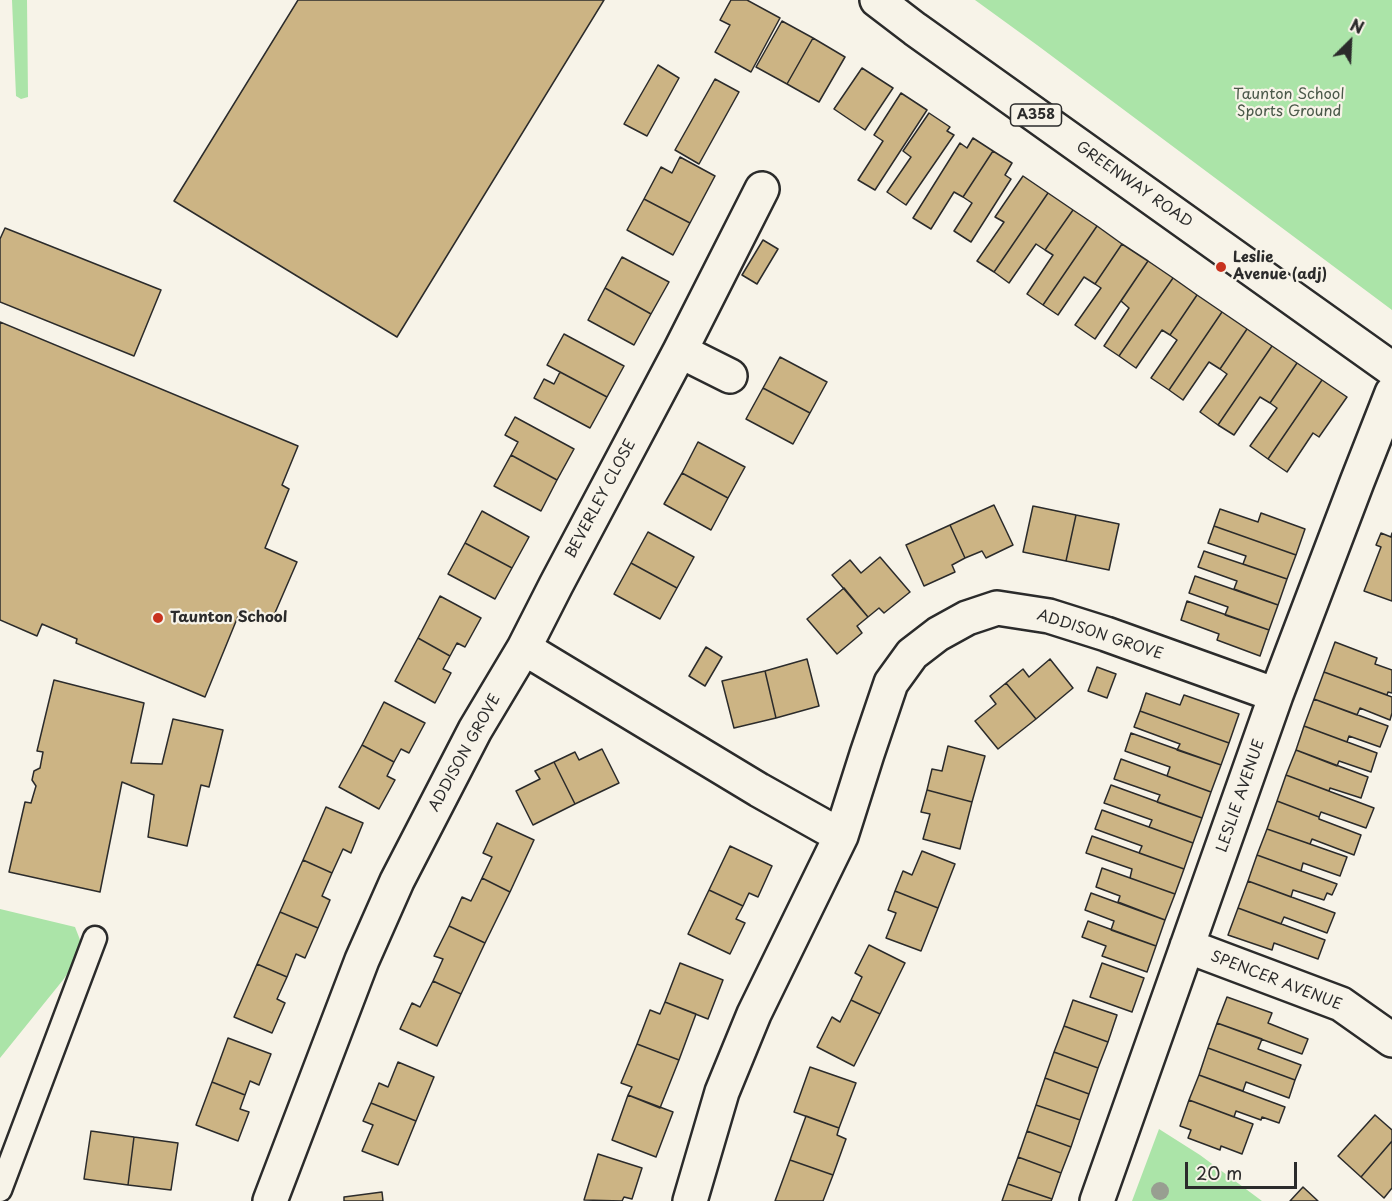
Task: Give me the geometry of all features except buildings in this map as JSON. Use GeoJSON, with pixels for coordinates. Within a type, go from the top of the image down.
{"type":"FeatureCollection","features":[{"type":"Feature","properties":{"kind":"street","name":"GREENWAY ROAD"},"geometry":{"type":"LineString","coordinates":[[876,0],[1392,369]]}},
{"type":"Feature","properties":{"kind":"street","name":"BEVERLEY CLOSE"},"geometry":{"type":"LineString","coordinates":[[524,648],[762,189]]}},
{"type":"Feature","properties":{"kind":"street"},"geometry":{"type":"LineString","coordinates":[[680,351],[730,376]]}},
{"type":"Feature","properties":{"kind":"street","name":"LESLIE AVENUE"},"geometry":{"type":"LineString","coordinates":[[1096,1201],[1276,695],[1392,393]]}},
{"type":"Feature","properties":{"kind":"street","name":"ADDISON GROVE"},"geometry":{"type":"LineString","coordinates":[[690,1201],[722,1092],[754,1014],[841,836],[891,683],[912,654],[938,634],[967,618],[997,608],[1048,616],[1117,638],[1276,695]]}},
{"type":"Feature","properties":{"kind":"street"},"geometry":{"type":"LineString","coordinates":[[524,648],[759,790],[841,836]]}},
{"type":"Feature","properties":{"kind":"street","name":"ADDISON GROVE"},"geometry":{"type":"LineString","coordinates":[[270,1201],[326,1050],[397,881],[476,730],[524,648]]}},
{"type":"Feature","properties":{"kind":"street","name":"SPENCER AVENUE"},"geometry":{"type":"LineString","coordinates":[[1187,946],[1341,1004],[1392,1040]]}},
{"type":"Feature","properties":{"kind":"lane"},"geometry":{"type":"LineString","coordinates":[[0,1190],[95,938]]}},
{"type":"Feature","properties":{"kind":"green space"},"geometry":{"type":"Polygon","coordinates":[[[12,0],[27,0],[28,97],[21,99],[16,96],[12,0]]]}},
{"type":"Feature","properties":{"kind":"green space","name":"Taunton School Sports Ground"},"geometry":{"type":"Polygon","coordinates":[[[975,0],[1392,0],[1392,310],[1037,45],[975,0]]]}},
{"type":"Feature","properties":{"kind":"green space"},"geometry":{"type":"Polygon","coordinates":[[[0,909],[75,927],[84,950],[63,980],[0,1058],[0,909]]]}},
{"type":"Feature","properties":{"kind":"green space"},"geometry":{"type":"Polygon","coordinates":[[[1159,1129],[1200,1155],[1262,1201],[1132,1201],[1159,1129]]]}},
{"type":"Feature","properties":{"kind":"place","name":"Leslie Avenue (adj)"},"geometry":{"type":"Point","coordinates":[1221,267]}},
{"type":"Feature","properties":{"kind":"place","name":"Taunton School"},"geometry":{"type":"Point","coordinates":[158,618]}}]}
